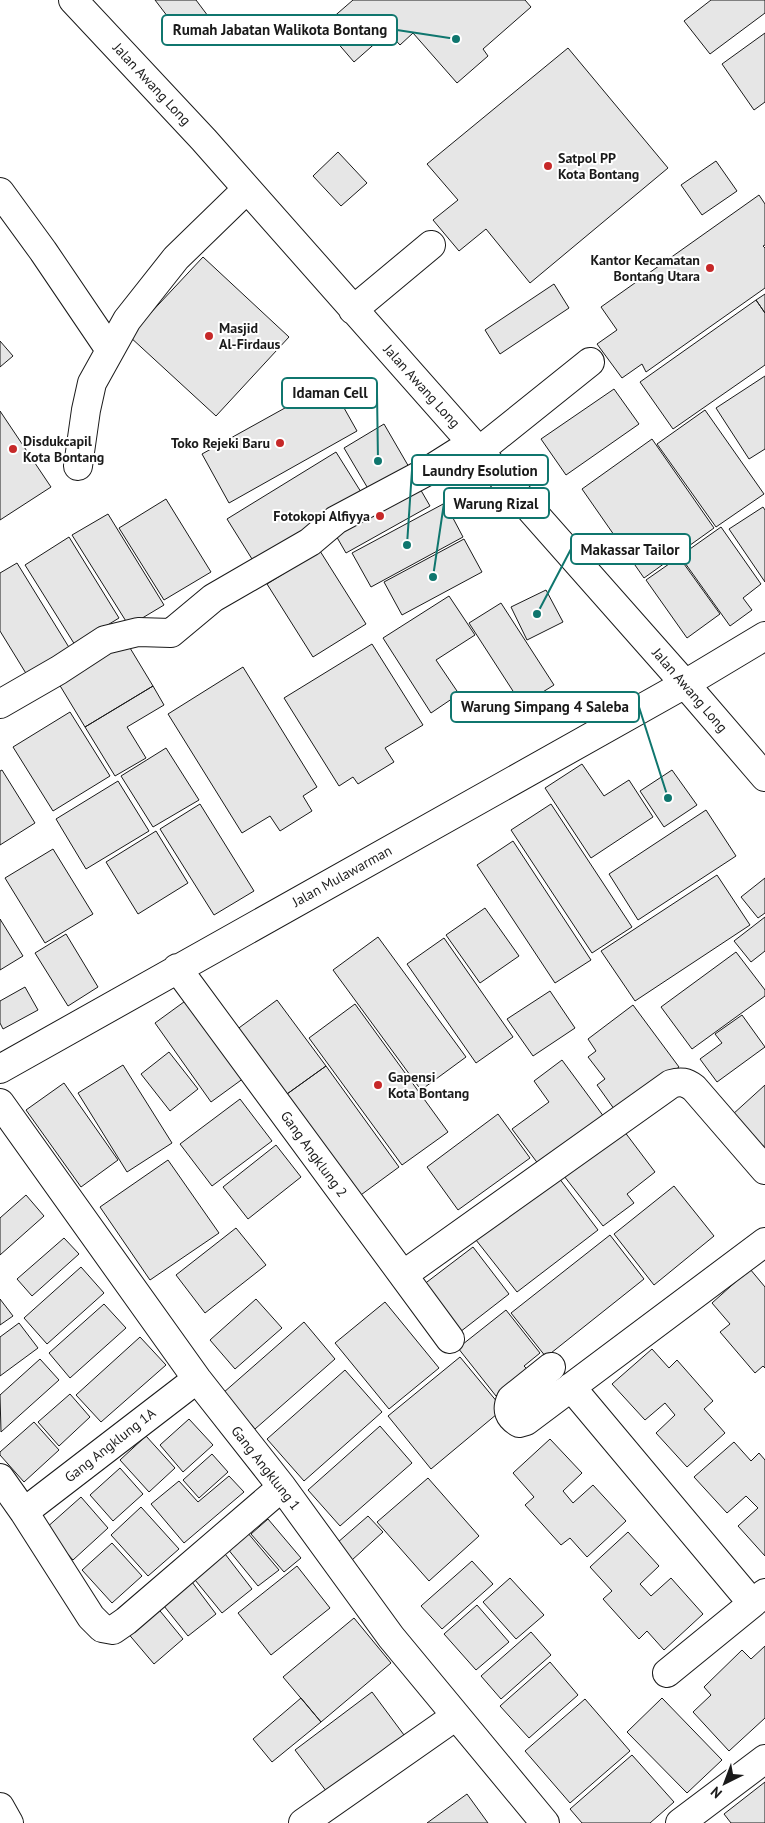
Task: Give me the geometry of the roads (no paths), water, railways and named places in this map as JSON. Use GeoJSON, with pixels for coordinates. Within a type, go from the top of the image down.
{"type":"FeatureCollection","features":[{"type":"Feature","properties":{"kind":"street","name":"Jalan Awang Long"},"geometry":{"type":"LineString","coordinates":[[87,4],[353,310],[476,447],[765,777]]}},
{"type":"Feature","properties":{"kind":"street"},"geometry":{"type":"LineString","coordinates":[[78,466],[92,383],[127,320],[176,258],[247,189]]}},
{"type":"Feature","properties":{"kind":"street"},"geometry":{"type":"LineString","coordinates":[[0,192],[43,250],[110,350]]}},
{"type":"Feature","properties":{"kind":"street"},"geometry":{"type":"LineString","coordinates":[[353,310],[432,245]]}},
{"type":"Feature","properties":{"kind":"street"},"geometry":{"type":"LineString","coordinates":[[0,704],[59,670],[105,640],[138,632],[170,633],[213,598],[310,542],[336,520],[476,447],[590,362]]}},
{"type":"Feature","properties":{"kind":"street","name":"Jalan Mulawarman"},"geometry":{"type":"LineString","coordinates":[[0,1069],[685,684],[765,636]]}},
{"type":"Feature","properties":{"kind":"street","name":"Gang Angklung 2"},"geometry":{"type":"LineString","coordinates":[[177,968],[450,1339]]}},
{"type":"Feature","properties":{"kind":"street"},"geometry":{"type":"LineString","coordinates":[[403,1275],[671,1084],[686,1082],[694,1088],[765,1170]]}},
{"type":"Feature","properties":{"kind":"street","name":"Gang Angklung 1"},"geometry":{"type":"LineString","coordinates":[[0,1103],[197,1379],[282,1487],[391,1637],[545,1823]]}},
{"type":"Feature","properties":{"kind":"street"},"geometry":{"type":"LineString","coordinates":[[551,1366],[511,1399],[508,1406],[509,1414],[514,1420],[519,1423],[526,1421],[765,1242]]}},
{"type":"Feature","properties":{"kind":"street","name":"Gang Angklung 1A"},"geometry":{"type":"LineString","coordinates":[[24,1512],[197,1379]]}},
{"type":"Feature","properties":{"kind":"street"},"geometry":{"type":"LineString","coordinates":[[571,1387],[758,1598],[667,1673]]}},
{"type":"Feature","properties":{"kind":"street"},"geometry":{"type":"LineString","coordinates":[[0,1478],[91,1617],[102,1628],[113,1630],[126,1621],[282,1487]]}},
{"type":"Feature","properties":{"kind":"street"},"geometry":{"type":"LineString","coordinates":[[303,1823],[456,1716]]}},
{"type":"Feature","properties":{"kind":"street"},"geometry":{"type":"LineString","coordinates":[[680,1823],[765,1759]]}},
{"type":"Feature","properties":{"kind":"street"},"geometry":{"type":"LineString","coordinates":[[0,1807],[9,1823]]}},
{"type":"Feature","properties":{"kind":"place","name":"Rumah Jabatan Walikota Bontang"},"geometry":{"type":"Point","coordinates":[456,39]}},
{"type":"Feature","properties":{"kind":"place","name":"Satpol PP Kota Bontang"},"geometry":{"type":"Point","coordinates":[548,166]}},
{"type":"Feature","properties":{"kind":"place","name":"Kantor Kecamatan Bontang Utara"},"geometry":{"type":"Point","coordinates":[710,268]}},
{"type":"Feature","properties":{"kind":"place","name":"Masjid Al-Firdaus"},"geometry":{"type":"Point","coordinates":[209,336]}},
{"type":"Feature","properties":{"kind":"place","name":"Toko Rejeki Baru"},"geometry":{"type":"Point","coordinates":[280,443]}},
{"type":"Feature","properties":{"kind":"place","name":"Disdukcapil Kota Bontang"},"geometry":{"type":"Point","coordinates":[13,449]}},
{"type":"Feature","properties":{"kind":"place","name":"Idaman Cell"},"geometry":{"type":"Point","coordinates":[378,461]}},
{"type":"Feature","properties":{"kind":"place","name":"Fotokopi Alfiyya"},"geometry":{"type":"Point","coordinates":[380,516]}},
{"type":"Feature","properties":{"kind":"place","name":"Laundry Esolution"},"geometry":{"type":"Point","coordinates":[407,545]}},
{"type":"Feature","properties":{"kind":"place","name":"Warung Rizal"},"geometry":{"type":"Point","coordinates":[433,577]}},
{"type":"Feature","properties":{"kind":"place","name":"Makassar Tailor"},"geometry":{"type":"Point","coordinates":[537,614]}},
{"type":"Feature","properties":{"kind":"place","name":"Warung Simpang 4 Saleba"},"geometry":{"type":"Point","coordinates":[668,798]}},
{"type":"Feature","properties":{"kind":"place","name":"Gapensi Kota Bontang"},"geometry":{"type":"Point","coordinates":[378,1085]}}]}
